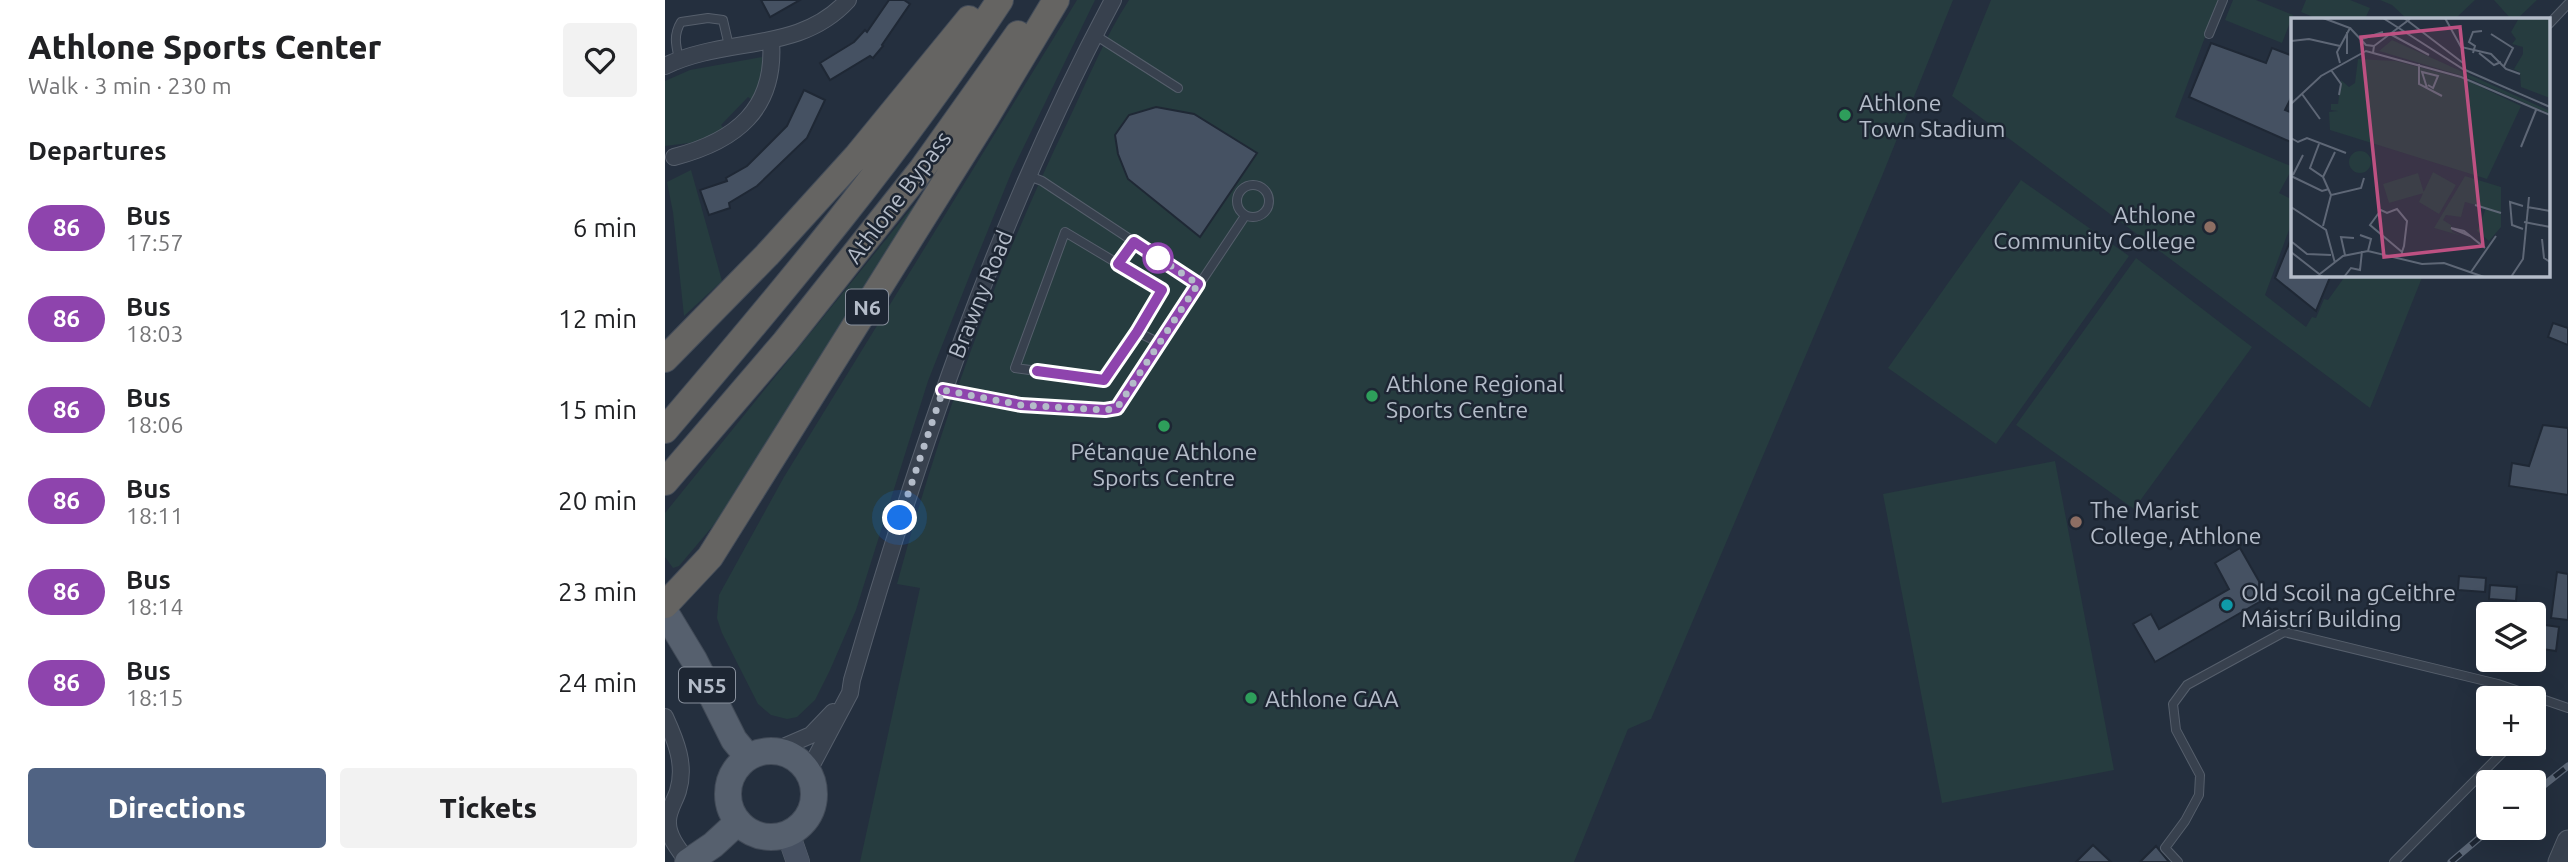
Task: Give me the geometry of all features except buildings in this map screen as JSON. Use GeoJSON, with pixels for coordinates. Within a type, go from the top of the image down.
{"type":"FeatureCollection","features":[{"type":"Feature","properties":{"kind":"highway"},"geometry":{"type":"LineString","coordinates":[[665,359],[767,255],[856,158],[983,0]]}},
{"type":"Feature","properties":{"kind":"highway","name":"Athlone Bypass"},"geometry":{"type":"LineString","coordinates":[[665,430],[789,285],[890,156],[1000,0]]}},
{"type":"Feature","properties":{"kind":"highway","name":"Athlone Bypass"},"geometry":{"type":"LineString","coordinates":[[665,482],[785,342],[922,169],[1040,0]]}},
{"type":"Feature","properties":{"kind":"highway","name":"N6"},"geometry":{"type":"LineString","coordinates":[[665,605],[710,557],[986,117],[1056,0]]}},
{"type":"Feature","properties":{"kind":"main road","name":"N55"},"geometry":{"type":"LineString","coordinates":[[665,612],[694,660],[734,740],[748,757]]}},
{"type":"Feature","properties":{"kind":"main road"},"geometry":{"type":"LineString","coordinates":[[761,752],[787,754],[799,761],[808,772],[813,786],[809,814],[800,825],[788,833],[775,837],[761,836],[749,831],[738,822],[731,809],[729,787],[737,767],[748,757],[761,752]]}},
{"type":"Feature","properties":{"kind":"main road"},"geometry":{"type":"LineString","coordinates":[[688,862],[713,845],[738,822]]}},
{"type":"Feature","properties":{"kind":"main road"},"geometry":{"type":"LineString","coordinates":[[788,833],[797,862]]}},
{"type":"Feature","properties":{"kind":"street"},"geometry":{"type":"LineString","coordinates":[[672,62],[729,46],[771,41],[799,34],[821,24],[848,0]]}},
{"type":"Feature","properties":{"kind":"street","name":"Brawny Road"},"geometry":{"type":"LineString","coordinates":[[808,772],[850,693],[912,480],[943,390],[1029,176],[1114,0]]}},
{"type":"Feature","properties":{"kind":"street"},"geometry":{"type":"LineString","coordinates":[[674,157],[713,145],[741,125],[768,85],[771,73],[771,41]]}},
{"type":"Feature","properties":{"kind":"street","name":"Brawny Road"},"geometry":{"type":"LineString","coordinates":[[774,751],[817,730],[832,713],[852,680]]}},
{"type":"Feature","properties":{"kind":"street"},"geometry":{"type":"LineString","coordinates":[[665,717],[677,745],[681,768],[668,825],[688,862]]}},
{"type":"Feature","properties":{"kind":"street"},"geometry":{"type":"LineString","coordinates":[[2559,862],[2568,841]]}},
{"type":"Feature","properties":{"kind":"lane"},"geometry":{"type":"LineString","coordinates":[[2209,34],[2223,0]]}},
{"type":"Feature","properties":{"kind":"lane"},"geometry":{"type":"LineString","coordinates":[[2550,23],[2568,4]]}},
{"type":"Feature","properties":{"kind":"lane"},"geometry":{"type":"LineString","coordinates":[[672,62],[676,31],[681,22],[688,20],[723,20],[729,46]]}},
{"type":"Feature","properties":{"kind":"lane"},"geometry":{"type":"LineString","coordinates":[[1095,35],[1178,88]]}},
{"type":"Feature","properties":{"kind":"lane"},"geometry":{"type":"LineString","coordinates":[[1029,176],[1042,181],[1198,284]]}},
{"type":"Feature","properties":{"kind":"lane"},"geometry":{"type":"LineString","coordinates":[[1249,185],[1263,188],[1269,198],[1266,211],[1257,217],[1245,216],[1237,202],[1240,191],[1249,185]]}},
{"type":"Feature","properties":{"kind":"lane"},"geometry":{"type":"LineString","coordinates":[[943,390],[1021,405],[1105,410],[1117,408],[1245,216]]}},
{"type":"Feature","properties":{"kind":"lane"},"geometry":{"type":"LineString","coordinates":[[1065,232],[1162,290],[1137,332],[1104,380],[1015,368],[1065,232]]}},
{"type":"Feature","properties":{"kind":"lane"},"geometry":{"type":"LineString","coordinates":[[1118,264],[1134,242]]}},
{"type":"Feature","properties":{"kind":"lane"},"geometry":{"type":"LineString","coordinates":[[1137,332],[1160,343]]}},
{"type":"Feature","properties":{"kind":"lane"},"geometry":{"type":"LineString","coordinates":[[2178,862],[2165,848],[2185,821],[2199,795],[2200,775],[2176,730],[2173,704],[2187,685],[2284,632],[2504,686]]}},
{"type":"Feature","properties":{"kind":"lane"},"geometry":{"type":"LineString","coordinates":[[2546,700],[2568,708]]}},
{"type":"Feature","properties":{"kind":"lane"},"geometry":{"type":"LineString","coordinates":[[2394,862],[2499,756]]}},
{"type":"Feature","properties":{"kind":"green space"},"geometry":{"type":"Polygon","coordinates":[[[1077,0],[1095,0],[1012,171],[928,381],[856,610],[815,700],[797,717],[787,719],[771,715],[758,704],[722,633],[717,618],[719,595],[784,477],[1077,0]]]}},
{"type":"Feature","properties":{"kind":"green space","name":"Athlone Regional Sports Centre"},"geometry":{"type":"Polygon","coordinates":[[[1129,0],[1953,0],[1882,176],[1651,719],[1628,729],[1574,862],[860,862],[920,588],[897,584],[932,465],[972,347],[1018,232],[1097,58],[1129,0]]]}},
{"type":"Feature","properties":{"kind":"green space","name":"Athlone Community College"},"geometry":{"type":"Polygon","coordinates":[[[1991,0],[2219,0],[2175,117],[2291,166],[2279,193],[2291,199],[2291,224],[2265,295],[2306,327],[2312,317],[2316,318],[2324,299],[2328,300],[2345,276],[2423,276],[2370,408],[1952,96],[1991,0]]]}},
{"type":"Feature","properties":{"kind":"green space"},"geometry":{"type":"Polygon","coordinates":[[[2233,0],[2256,0],[2293,15],[2282,43],[2225,20],[2233,0]]]}},
{"type":"Feature","properties":{"kind":"green space"},"geometry":{"type":"Polygon","coordinates":[[[2306,0],[2350,0],[2370,8],[2365,18],[2316,18],[2301,12],[2306,0]]]}},
{"type":"Feature","properties":{"kind":"green space"},"geometry":{"type":"Polygon","coordinates":[[[2380,0],[2475,0],[2456,18],[2406,18],[2392,5],[2380,0]]]}},
{"type":"Feature","properties":{"kind":"green space"},"geometry":{"type":"Polygon","coordinates":[[[2494,0],[2537,0],[2518,18],[2510,18],[2494,0]]]}},
{"type":"Feature","properties":{"kind":"green space"},"geometry":{"type":"Polygon","coordinates":[[[762,57],[762,74],[755,95],[752,100],[748,97],[721,125],[725,130],[697,142],[665,146],[665,81],[690,70],[762,57]]]}},
{"type":"Feature","properties":{"kind":"green space"},"geometry":{"type":"Polygon","coordinates":[[[691,170],[722,281],[684,316],[673,212],[667,182],[691,170]]]}},
{"type":"Feature","properties":{"kind":"green space"},"geometry":{"type":"Polygon","coordinates":[[[2021,180],[2129,256],[1996,444],[1888,368],[2021,180]]]}},
{"type":"Feature","properties":{"kind":"green space"},"geometry":{"type":"Polygon","coordinates":[[[913,206],[915,207],[723,514],[679,566],[673,568],[665,557],[665,513],[913,206]]]}},
{"type":"Feature","properties":{"kind":"green space"},"geometry":{"type":"Polygon","coordinates":[[[2136,258],[2252,347],[2134,509],[2016,425],[2136,258]]]}},
{"type":"Feature","properties":{"kind":"green space"},"geometry":{"type":"Polygon","coordinates":[[[2055,461],[2114,770],[1942,803],[1883,494],[2055,461]]]}},
{"type":"Feature","properties":{"kind":"railway"},"geometry":{"type":"LineString","coordinates":[[2546,783],[2568,766]]}},
{"type":"Feature","properties":{"kind":"railway"},"geometry":{"type":"LineString","coordinates":[[2451,862],[2477,840]]}},
{"type":"Feature","properties":{"kind":"bus line","name":"86"},"geometry":{"type":"LineString","coordinates":[[943,390],[1021,405],[1105,410],[1117,408],[1198,284],[1134,242],[1118,264],[1162,290],[1104,380],[1037,371]]}},
{"type":"Feature","properties":{"kind":"place","name":"Athlone Town Stadium"},"geometry":{"type":"Point","coordinates":[1845,115]}},
{"type":"Feature","properties":{"kind":"place","name":"Athlone Community College"},"geometry":{"type":"Point","coordinates":[2210,227]}},
{"type":"Feature","properties":{"kind":"place","name":"Athlone Regional Sports Centre"},"geometry":{"type":"Point","coordinates":[1372,396]}},
{"type":"Feature","properties":{"kind":"place","name":"Pétanque Athlone Sports Centre"},"geometry":{"type":"Point","coordinates":[1164,426]}},
{"type":"Feature","properties":{"kind":"place","name":"The Marist College, Athlone"},"geometry":{"type":"Point","coordinates":[2076,522]}},
{"type":"Feature","properties":{"kind":"place","name":"Old Scoil na gCeithre Máistrí Building"},"geometry":{"type":"Point","coordinates":[2227,605]}},
{"type":"Feature","properties":{"kind":"place","name":"Athlone GAA"},"geometry":{"type":"Point","coordinates":[1251,698]}},
{"type":"Feature","properties":{"kind":"route"},"geometry":{"type":"LineString","coordinates":[[900,518],[943,390],[1021,405],[1105,410],[1117,408],[1198,284],[1156,256],[1158,258]]}}]}
